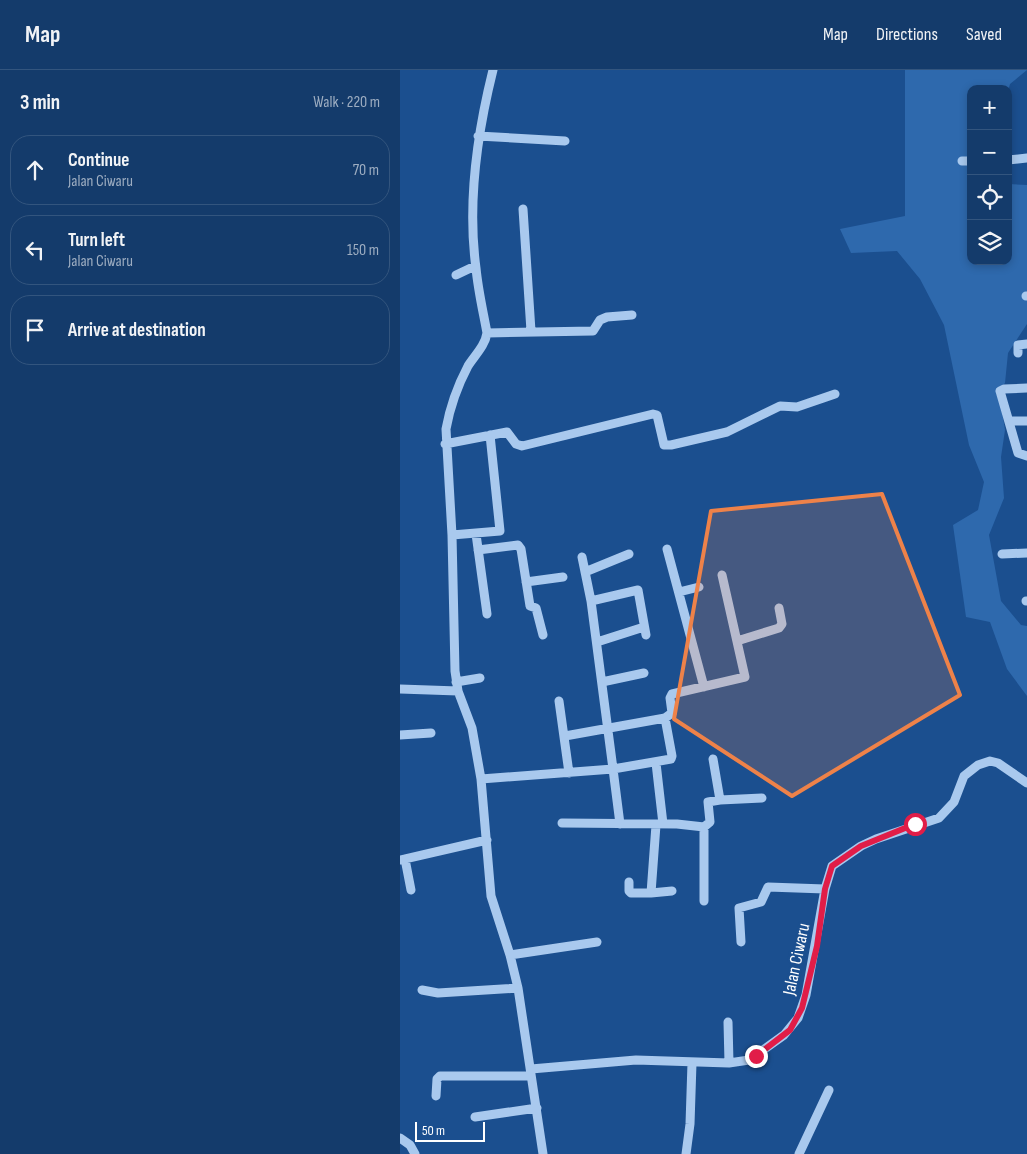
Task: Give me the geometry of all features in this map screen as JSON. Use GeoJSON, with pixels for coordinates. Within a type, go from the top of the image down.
{"type":"FeatureCollection","features":[{"type":"Feature","properties":{"kind":"street"},"geometry":{"type":"LineString","coordinates":[[493,70],[478,136],[474,188],[475,266],[487,333],[486,340],[464,374],[457,391],[449,414],[445,444],[452,535],[456,682],[470,721],[481,779],[491,896],[510,955],[518,988],[543,1154]]}},
{"type":"Feature","properties":{"kind":"street"},"geometry":{"type":"LineString","coordinates":[[478,136],[565,140]]}},
{"type":"Feature","properties":{"kind":"street"},"geometry":{"type":"LineString","coordinates":[[1012,160],[1027,158]]}},
{"type":"Feature","properties":{"kind":"street"},"geometry":{"type":"LineString","coordinates":[[523,209],[532,331]]}},
{"type":"Feature","properties":{"kind":"street"},"geometry":{"type":"LineString","coordinates":[[456,274],[475,266]]}},
{"type":"Feature","properties":{"kind":"street"},"geometry":{"type":"LineString","coordinates":[[487,333],[593,331],[600,320],[607,316],[632,315]]}},
{"type":"Feature","properties":{"kind":"street"},"geometry":{"type":"LineString","coordinates":[[1018,353],[1018,345],[1027,344]]}},
{"type":"Feature","properties":{"kind":"street"},"geometry":{"type":"LineString","coordinates":[[1027,388],[1004,389],[1000,391],[1018,453],[1027,456]]}},
{"type":"Feature","properties":{"kind":"street"},"geometry":{"type":"LineString","coordinates":[[445,444],[507,432],[516,444],[522,446],[653,414],[657,415],[660,419],[664,445],[671,445],[727,432],[780,406],[796,407],[835,394]]}},
{"type":"Feature","properties":{"kind":"street"},"geometry":{"type":"LineString","coordinates":[[1008,421],[1027,421]]}},
{"type":"Feature","properties":{"kind":"street"},"geometry":{"type":"LineString","coordinates":[[452,535],[500,530],[490,435]]}},
{"type":"Feature","properties":{"kind":"street"},"geometry":{"type":"LineString","coordinates":[[476,534],[487,614]]}},
{"type":"Feature","properties":{"kind":"street"},"geometry":{"type":"LineString","coordinates":[[478,550],[518,545],[521,549],[530,606],[536,608],[538,612],[543,635]]}},
{"type":"Feature","properties":{"kind":"street"},"geometry":{"type":"LineString","coordinates":[[667,549],[704,687]]}},
{"type":"Feature","properties":{"kind":"street"},"geometry":{"type":"LineString","coordinates":[[586,572],[629,554]]}},
{"type":"Feature","properties":{"kind":"street"},"geometry":{"type":"LineString","coordinates":[[1002,554],[1027,554]]}},
{"type":"Feature","properties":{"kind":"street"},"geometry":{"type":"LineString","coordinates":[[582,557],[597,642],[620,824]]}},
{"type":"Feature","properties":{"kind":"street"},"geometry":{"type":"LineString","coordinates":[[565,736],[665,718],[672,711],[670,696],[704,687],[746,681],[722,575]]}},
{"type":"Feature","properties":{"kind":"street"},"geometry":{"type":"LineString","coordinates":[[526,582],[564,577]]}},
{"type":"Feature","properties":{"kind":"street"},"geometry":{"type":"LineString","coordinates":[[679,592],[699,587]]}},
{"type":"Feature","properties":{"kind":"street"},"geometry":{"type":"LineString","coordinates":[[591,601],[638,590],[645,631],[597,642]]}},
{"type":"Feature","properties":{"kind":"street"},"geometry":{"type":"LineString","coordinates":[[737,641],[779,628],[782,624],[779,608]]}},
{"type":"Feature","properties":{"kind":"street"},"geometry":{"type":"LineString","coordinates":[[602,682],[644,673]]}},
{"type":"Feature","properties":{"kind":"street"},"geometry":{"type":"LineString","coordinates":[[456,682],[480,678]]}},
{"type":"Feature","properties":{"kind":"street"},"geometry":{"type":"LineString","coordinates":[[400,689],[458,691]]}},
{"type":"Feature","properties":{"kind":"street"},"geometry":{"type":"LineString","coordinates":[[559,701],[569,773]]}},
{"type":"Feature","properties":{"kind":"street"},"geometry":{"type":"LineString","coordinates":[[481,779],[612,769],[668,761],[672,758],[665,718]]}},
{"type":"Feature","properties":{"kind":"street"},"geometry":{"type":"LineString","coordinates":[[400,735],[431,733]]}},
{"type":"Feature","properties":{"kind":"street"},"geometry":{"type":"LineString","coordinates":[[713,758],[720,800]]}},
{"type":"Feature","properties":{"kind":"street","name":"Jalan Ciwaru"},"geometry":{"type":"LineString","coordinates":[[436,1096],[437,1080],[440,1076],[531,1072],[636,1060],[729,1063],[749,1060],[784,1035],[798,1018],[806,995],[825,889],[832,866],[861,846],[944,814],[954,802],[964,776],[978,765],[990,761],[998,763],[1027,783]]}},
{"type":"Feature","properties":{"kind":"street"},"geometry":{"type":"LineString","coordinates":[[651,893],[659,825],[656,763]]}},
{"type":"Feature","properties":{"kind":"street"},"geometry":{"type":"LineString","coordinates":[[562,823],[704,827],[710,822],[708,802],[762,798]]}},
{"type":"Feature","properties":{"kind":"street"},"geometry":{"type":"LineString","coordinates":[[704,827],[704,901]]}},
{"type":"Feature","properties":{"kind":"street"},"geometry":{"type":"LineString","coordinates":[[412,890],[402,860],[487,840]]}},
{"type":"Feature","properties":{"kind":"street"},"geometry":{"type":"LineString","coordinates":[[629,882],[629,892],[631,893],[672,891]]}},
{"type":"Feature","properties":{"kind":"street"},"geometry":{"type":"LineString","coordinates":[[741,942],[739,908],[762,902],[768,887],[825,889]]}},
{"type":"Feature","properties":{"kind":"street"},"geometry":{"type":"LineString","coordinates":[[510,955],[597,942]]}},
{"type":"Feature","properties":{"kind":"street"},"geometry":{"type":"LineString","coordinates":[[422,990],[438,993],[518,988]]}},
{"type":"Feature","properties":{"kind":"street"},"geometry":{"type":"LineString","coordinates":[[728,1022],[729,1063]]}},
{"type":"Feature","properties":{"kind":"street"},"geometry":{"type":"LineString","coordinates":[[686,1154],[690,1124],[692,1062]]}},
{"type":"Feature","properties":{"kind":"street"},"geometry":{"type":"LineString","coordinates":[[799,1154],[829,1090]]}},
{"type":"Feature","properties":{"kind":"street"},"geometry":{"type":"LineString","coordinates":[[476,1117],[536,1108]]}},
{"type":"Feature","properties":{"kind":"street"},"geometry":{"type":"LineString","coordinates":[[400,1138],[410,1145],[415,1154]]}},
{"type":"Feature","properties":{"kind":"highlighted area"},"geometry":{"type":"Polygon","coordinates":[[[882,494],[960,695],[792,796],[674,719],[711,511],[882,494]]]}},
{"type":"Feature","properties":{"kind":"shaded area"},"geometry":{"type":"Polygon","coordinates":[[[905,70],[1027,70],[1010,85],[967,85],[967,265],[1012,265],[1012,184],[1027,185],[1027,324],[1008,353],[1005,383],[996,393],[1001,405],[1005,430],[1001,457],[1004,498],[989,535],[1001,601],[1021,625],[1027,626],[1027,696],[1007,669],[990,622],[966,617],[953,525],[978,510],[984,482],[969,445],[944,325],[920,279],[897,251],[851,253],[840,229],[905,216],[905,70]]]}},
{"type":"Feature","properties":{"kind":"route"},"geometry":{"type":"LineString","coordinates":[[756,1056],[790,1030],[802,1008],[817,946],[825,889],[832,866],[861,846],[915,824]]}}]}
